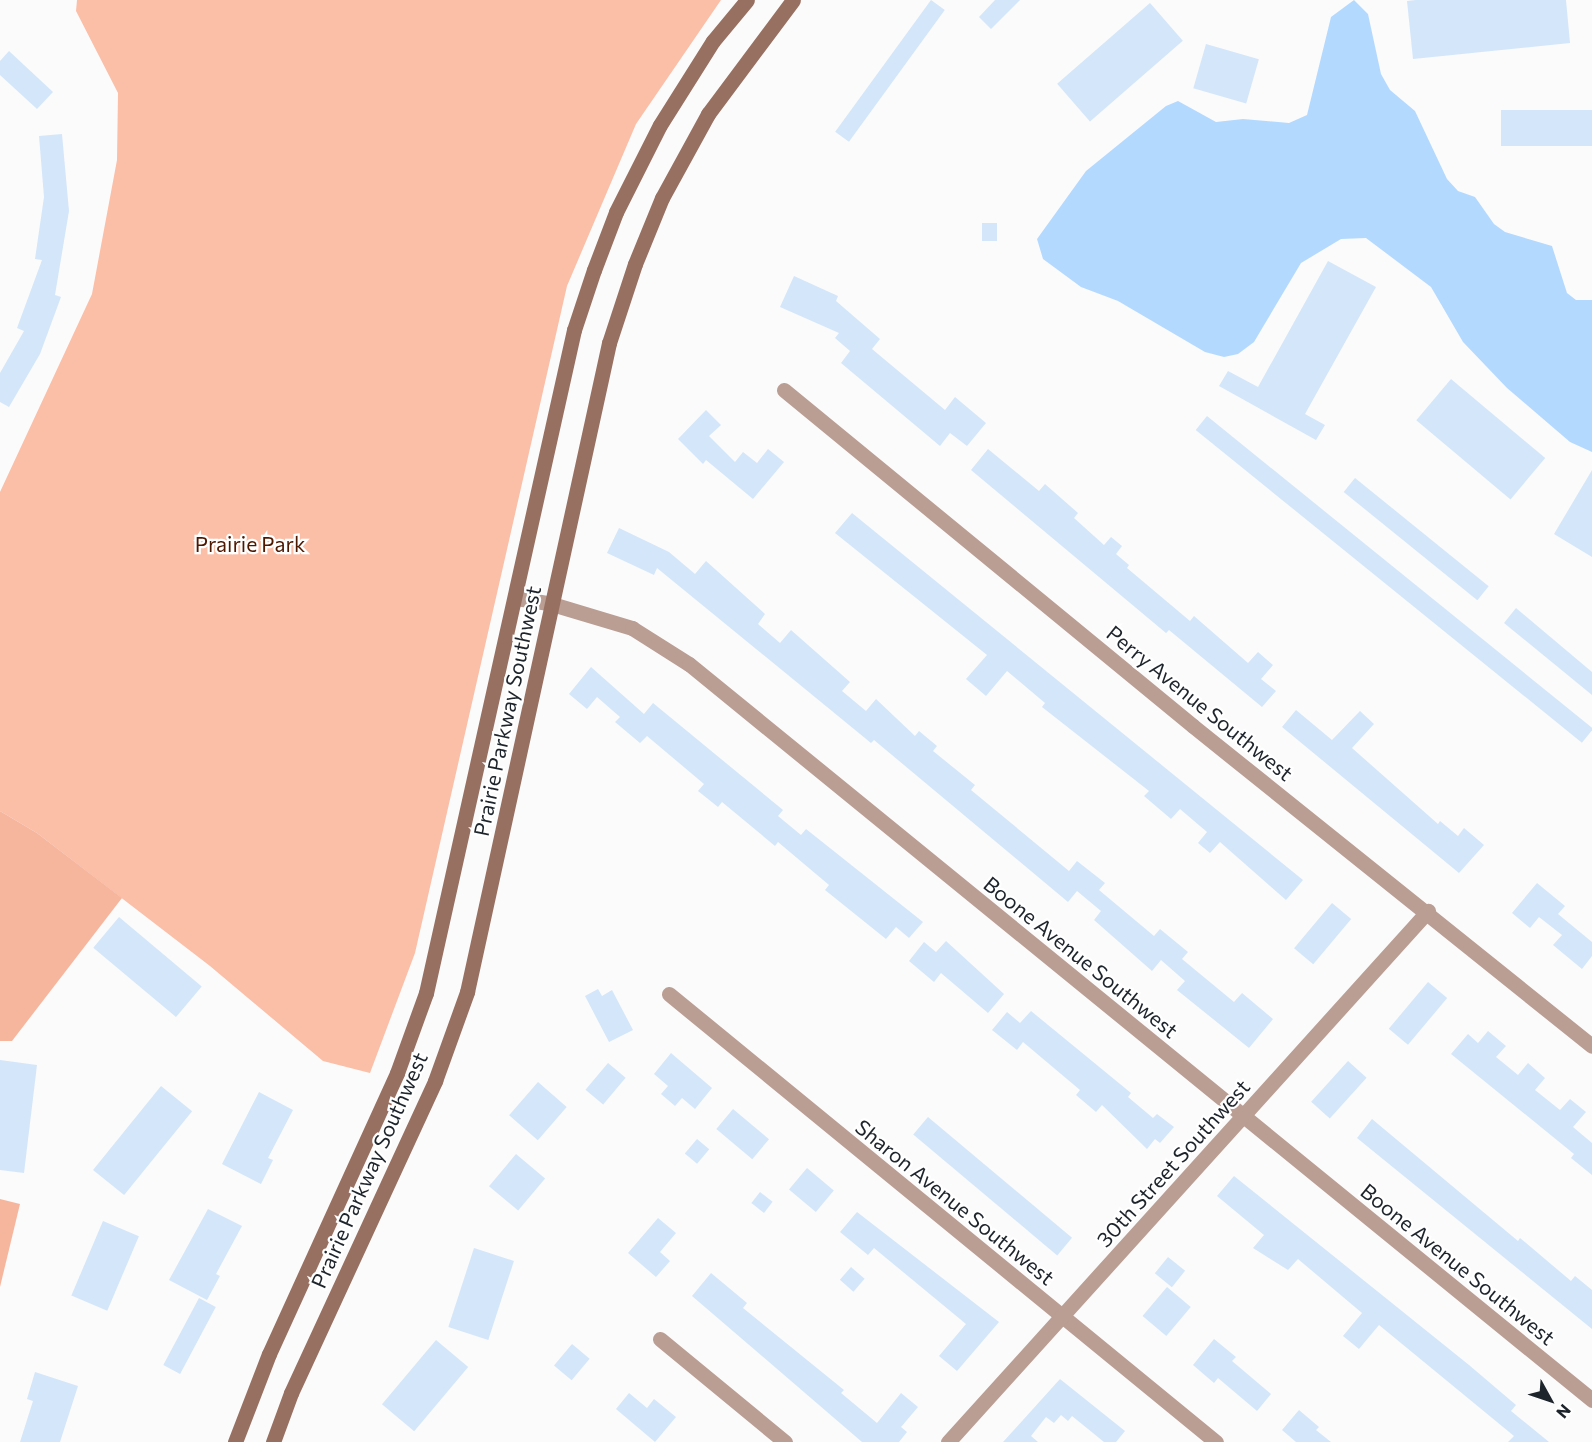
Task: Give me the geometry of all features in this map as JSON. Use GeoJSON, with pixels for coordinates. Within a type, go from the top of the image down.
{"type":"FeatureCollection","features":[{"type":"Feature","properties":{"kind":"street","name":"Prairie Parkway Southwest"},"geometry":{"type":"LineString","coordinates":[[235,1442],[269,1354],[398,1073],[426,993],[574,330],[616,212],[660,125],[713,41],[747,0]]}},
{"type":"Feature","properties":{"kind":"street","name":"Prairie Parkway Southwest"},"geometry":{"type":"LineString","coordinates":[[273,1442],[291,1393],[435,1081],[467,992],[609,343],[635,264],[662,198],[708,114],[793,0]]}},
{"type":"Feature","properties":{"kind":"street","name":"Perry Avenue Southwest"},"geometry":{"type":"LineString","coordinates":[[784,390],[1193,726],[1428,911],[1592,1046]]}},
{"type":"Feature","properties":{"kind":"street","name":"Boone Avenue Southwest"},"geometry":{"type":"LineString","coordinates":[[516,598],[552,604],[632,628],[689,664],[1592,1400]]}},
{"type":"Feature","properties":{"kind":"street","name":"30th Street Southwest"},"geometry":{"type":"LineString","coordinates":[[948,1442],[1428,911]]}},
{"type":"Feature","properties":{"kind":"street","name":"Sharon Avenue Southwest"},"geometry":{"type":"LineString","coordinates":[[669,994],[1216,1442]]}},
{"type":"Feature","properties":{"kind":"street"},"geometry":{"type":"LineString","coordinates":[[660,1339],[785,1442]]}},
{"type":"Feature","properties":{"kind":"green space","name":"Prairie Park"},"geometry":{"type":"Polygon","coordinates":[[[77,0],[721,0],[636,124],[567,286],[415,953],[370,1073],[323,1061],[210,966],[37,833],[0,811],[0,492],[92,294],[117,160],[118,93],[76,11],[77,0]]]}},
{"type":"Feature","properties":{"kind":"shaded area"},"geometry":{"type":"Polygon","coordinates":[[[0,811],[37,833],[122,898],[12,1041],[0,1041],[0,811]]]}},
{"type":"Feature","properties":{"kind":"shaded area"},"geometry":{"type":"Polygon","coordinates":[[[0,1199],[20,1204],[0,1287],[0,1199]]]}},
{"type":"Feature","properties":{"kind":"water"},"geometry":{"type":"Polygon","coordinates":[[[1354,0],[1368,14],[1381,74],[1390,90],[1415,111],[1447,179],[1458,191],[1475,197],[1494,224],[1505,232],[1552,246],[1567,293],[1576,300],[1592,300],[1592,452],[1570,442],[1507,388],[1463,342],[1431,287],[1366,238],[1341,239],[1301,263],[1254,342],[1238,354],[1224,357],[1205,352],[1118,301],[1081,287],[1043,259],[1037,239],[1086,171],[1166,106],[1178,101],[1216,122],[1243,119],[1289,123],[1307,115],[1331,17],[1354,0]]]}},
{"type":"Feature","properties":{"kind":"building"},"geometry":{"type":"Polygon","coordinates":[[[931,0],[945,10],[849,142],[835,132],[931,0]]]}},
{"type":"Feature","properties":{"kind":"building"},"geometry":{"type":"Polygon","coordinates":[[[995,0],[1020,0],[991,29],[979,17],[995,0]]]}},
{"type":"Feature","properties":{"kind":"building"},"geometry":{"type":"Polygon","coordinates":[[[1566,0],[1570,43],[1413,59],[1407,1],[1566,0]]]}},
{"type":"Feature","properties":{"kind":"building"},"geometry":{"type":"Polygon","coordinates":[[[1150,3],[1183,41],[1090,121],[1057,84],[1150,3]]]}},
{"type":"Feature","properties":{"kind":"building"},"geometry":{"type":"Polygon","coordinates":[[[1206,44],[1259,59],[1246,103],[1193,88],[1206,44]]]}},
{"type":"Feature","properties":{"kind":"building"},"geometry":{"type":"Polygon","coordinates":[[[9,51],[53,92],[37,109],[0,75],[0,61],[9,51]]]}},
{"type":"Feature","properties":{"kind":"building"},"geometry":{"type":"Polygon","coordinates":[[[1501,110],[1592,110],[1592,146],[1501,146],[1501,110]]]}},
{"type":"Feature","properties":{"kind":"building"},"geometry":{"type":"Polygon","coordinates":[[[62,134],[69,211],[55,295],[61,297],[40,354],[9,407],[0,402],[0,373],[24,331],[17,328],[42,260],[35,259],[44,197],[39,136],[62,134]]]}},
{"type":"Feature","properties":{"kind":"building"},"geometry":{"type":"Polygon","coordinates":[[[982,223],[997,223],[997,241],[982,241],[982,223]]]}},
{"type":"Feature","properties":{"kind":"building"},"geometry":{"type":"Polygon","coordinates":[[[1328,261],[1376,287],[1305,414],[1325,425],[1316,440],[1219,386],[1228,371],[1258,387],[1328,261]]]}},
{"type":"Feature","properties":{"kind":"building"},"geometry":{"type":"Polygon","coordinates":[[[794,276],[838,296],[836,301],[880,339],[872,349],[945,410],[955,397],[986,423],[967,446],[950,433],[940,446],[841,363],[850,351],[835,338],[839,333],[780,307],[794,276]]]}},
{"type":"Feature","properties":{"kind":"building"},"geometry":{"type":"Polygon","coordinates":[[[1451,379],[1545,458],[1511,499],[1416,420],[1451,379]]]}},
{"type":"Feature","properties":{"kind":"building"},"geometry":{"type":"Polygon","coordinates":[[[706,410],[721,425],[709,436],[735,462],[743,452],[757,463],[768,449],[784,462],[753,499],[706,460],[703,464],[678,439],[706,410]]]}},
{"type":"Feature","properties":{"kind":"building"},"geometry":{"type":"Polygon","coordinates":[[[1207,416],[1592,728],[1582,743],[1196,430],[1207,416]]]}},
{"type":"Feature","properties":{"kind":"building"},"geometry":{"type":"Polygon","coordinates":[[[988,449],[1039,491],[1045,484],[1078,513],[1074,518],[1104,545],[1111,537],[1122,546],[1116,554],[1129,565],[1127,568],[1190,621],[1194,616],[1248,663],[1258,652],[1273,665],[1261,679],[1276,691],[1262,707],[1169,630],[1166,633],[971,470],[988,449]]]}},
{"type":"Feature","properties":{"kind":"building"},"geometry":{"type":"Polygon","coordinates":[[[1592,470],[1592,557],[1554,534],[1592,470]]]}},
{"type":"Feature","properties":{"kind":"building"},"geometry":{"type":"Polygon","coordinates":[[[1355,478],[1489,586],[1477,600],[1344,492],[1355,478]]]}},
{"type":"Feature","properties":{"kind":"building"},"geometry":{"type":"Polygon","coordinates":[[[852,513],[1303,880],[1286,900],[1220,842],[1210,853],[1198,843],[1207,832],[1180,809],[1171,819],[1144,796],[1149,791],[1042,707],[1045,703],[1007,671],[986,696],[966,679],[987,655],[835,533],[852,513]]]}},
{"type":"Feature","properties":{"kind":"building"},"geometry":{"type":"Polygon","coordinates":[[[619,528],[669,552],[695,574],[706,561],[765,614],[758,624],[780,643],[791,630],[850,682],[842,691],[866,711],[876,699],[915,736],[919,731],[937,746],[933,751],[975,785],[971,790],[1069,871],[1077,861],[1105,883],[1099,890],[1154,936],[1160,929],[1188,952],[1182,959],[1234,1002],[1242,993],[1273,1019],[1249,1048],[1177,990],[1185,981],[1161,960],[1152,971],[1094,920],[1101,911],[1077,891],[1068,902],[874,740],[871,743],[657,568],[654,575],[607,553],[619,528]]]}},
{"type":"Feature","properties":{"kind":"building"},"geometry":{"type":"Polygon","coordinates":[[[1516,608],[1592,672],[1592,695],[1504,623],[1516,608]]]}},
{"type":"Feature","properties":{"kind":"building"},"geometry":{"type":"Polygon","coordinates":[[[591,667],[644,714],[653,703],[783,810],[778,816],[801,835],[806,829],[923,922],[909,938],[896,927],[886,939],[825,890],[829,885],[778,842],[775,846],[722,802],[718,807],[698,791],[704,784],[647,736],[640,743],[615,722],[620,717],[597,697],[587,709],[569,694],[591,667]]]}},
{"type":"Feature","properties":{"kind":"building"},"geometry":{"type":"Polygon","coordinates":[[[1296,710],[1332,740],[1360,711],[1374,724],[1352,748],[1438,824],[1440,821],[1458,836],[1464,828],[1484,845],[1459,873],[1282,727],[1296,710]]]}},
{"type":"Feature","properties":{"kind":"building"},"geometry":{"type":"Polygon","coordinates":[[[1537,883],[1565,906],[1558,914],[1592,942],[1592,956],[1582,969],[1553,945],[1562,935],[1539,917],[1530,928],[1512,913],[1537,883]]]}},
{"type":"Feature","properties":{"kind":"building"},"geometry":{"type":"Polygon","coordinates":[[[1332,903],[1351,919],[1313,964],[1294,948],[1332,903]]]}},
{"type":"Feature","properties":{"kind":"building"},"geometry":{"type":"Polygon","coordinates":[[[119,917],[202,986],[176,1017],[93,948],[119,917]]]}},
{"type":"Feature","properties":{"kind":"building"},"geometry":{"type":"Polygon","coordinates":[[[946,941],[1004,994],[988,1013],[941,973],[934,982],[909,961],[924,942],[936,952],[946,941]]]}},
{"type":"Feature","properties":{"kind":"building"},"geometry":{"type":"Polygon","coordinates":[[[1428,982],[1447,998],[1408,1045],[1389,1029],[1428,982]]]}},
{"type":"Feature","properties":{"kind":"building"},"geometry":{"type":"Polygon","coordinates":[[[598,989],[602,996],[612,990],[633,1030],[609,1042],[585,996],[598,989]]]}},
{"type":"Feature","properties":{"kind":"building"},"geometry":{"type":"Polygon","coordinates":[[[1031,1011],[1131,1093],[1128,1097],[1153,1118],[1157,1114],[1174,1127],[1160,1143],[1155,1139],[1147,1149],[1102,1105],[1096,1112],[1076,1095],[1080,1090],[1023,1042],[1017,1050],[992,1030],[1007,1012],[1020,1023],[1031,1011]]]}},
{"type":"Feature","properties":{"kind":"building"},"geometry":{"type":"Polygon","coordinates":[[[1488,1031],[1506,1046],[1496,1057],[1518,1075],[1528,1063],[1545,1078],[1535,1090],[1560,1110],[1570,1099],[1586,1112],[1573,1127],[1592,1143],[1592,1175],[1571,1158],[1574,1154],[1451,1054],[1468,1034],[1478,1043],[1488,1031]]]}},
{"type":"Feature","properties":{"kind":"building"},"geometry":{"type":"Polygon","coordinates":[[[671,1053],[712,1088],[695,1109],[682,1098],[675,1106],[661,1094],[668,1086],[654,1074],[671,1053]]]}},
{"type":"Feature","properties":{"kind":"building"},"geometry":{"type":"Polygon","coordinates":[[[0,1060],[37,1065],[24,1173],[0,1170],[0,1060]]]}},
{"type":"Feature","properties":{"kind":"building"},"geometry":{"type":"Polygon","coordinates":[[[1348,1061],[1367,1078],[1330,1119],[1311,1102],[1348,1061]]]}},
{"type":"Feature","properties":{"kind":"building"},"geometry":{"type":"Polygon","coordinates":[[[608,1063],[626,1078],[603,1105],[586,1090],[608,1063]]]}},
{"type":"Feature","properties":{"kind":"building"},"geometry":{"type":"Polygon","coordinates":[[[538,1082],[567,1107],[538,1140],[509,1115],[538,1082]]]}},
{"type":"Feature","properties":{"kind":"building"},"geometry":{"type":"Polygon","coordinates":[[[161,1086],[192,1111],[124,1195],[93,1170],[161,1086]]]}},
{"type":"Feature","properties":{"kind":"building"},"geometry":{"type":"Polygon","coordinates":[[[259,1092],[293,1110],[268,1158],[273,1160],[261,1184],[222,1164],[259,1092]]]}},
{"type":"Feature","properties":{"kind":"building"},"geometry":{"type":"Polygon","coordinates":[[[733,1109],[769,1139],[752,1159],[716,1129],[733,1109]]]}},
{"type":"Feature","properties":{"kind":"building"},"geometry":{"type":"Polygon","coordinates":[[[928,1117],[1072,1238],[1057,1255],[913,1135],[928,1117]]]}},
{"type":"Feature","properties":{"kind":"building"},"geometry":{"type":"Polygon","coordinates":[[[1372,1119],[1518,1241],[1520,1238],[1571,1281],[1575,1276],[1592,1290],[1592,1329],[1357,1138],[1372,1119]]]}},
{"type":"Feature","properties":{"kind":"building"},"geometry":{"type":"Polygon","coordinates":[[[697,1139],[709,1149],[697,1164],[685,1154],[697,1139]]]}},
{"type":"Feature","properties":{"kind":"building"},"geometry":{"type":"Polygon","coordinates":[[[516,1154],[545,1178],[518,1211],[489,1186],[516,1154]]]}},
{"type":"Feature","properties":{"kind":"building"},"geometry":{"type":"Polygon","coordinates":[[[807,1168],[834,1190],[816,1212],[789,1189],[807,1168]]]}},
{"type":"Feature","properties":{"kind":"building"},"geometry":{"type":"Polygon","coordinates":[[[1234,1176],[1469,1365],[1516,1405],[1511,1411],[1549,1442],[1508,1442],[1514,1436],[1379,1325],[1359,1349],[1343,1336],[1362,1313],[1298,1259],[1288,1270],[1253,1248],[1264,1235],[1217,1196],[1234,1176]]]}},
{"type":"Feature","properties":{"kind":"building"},"geometry":{"type":"Polygon","coordinates":[[[760,1192],[773,1202],[764,1213],[751,1203],[760,1192]]]}},
{"type":"Feature","properties":{"kind":"building"},"geometry":{"type":"Polygon","coordinates":[[[208,1209],[242,1226],[216,1274],[220,1276],[207,1300],[169,1280],[208,1209]]]}},
{"type":"Feature","properties":{"kind":"building"},"geometry":{"type":"Polygon","coordinates":[[[857,1212],[999,1322],[957,1371],[939,1356],[966,1324],[874,1248],[868,1255],[840,1232],[857,1212]]]}},
{"type":"Feature","properties":{"kind":"building"},"geometry":{"type":"Polygon","coordinates":[[[658,1218],[676,1233],[660,1252],[670,1261],[656,1277],[628,1253],[658,1218]]]}},
{"type":"Feature","properties":{"kind":"building"},"geometry":{"type":"Polygon","coordinates":[[[103,1221],[139,1236],[107,1311],[71,1296],[103,1221]]]}},
{"type":"Feature","properties":{"kind":"building"},"geometry":{"type":"Polygon","coordinates":[[[474,1248],[514,1261],[488,1340],[448,1327],[474,1248]]]}},
{"type":"Feature","properties":{"kind":"building"},"geometry":{"type":"Polygon","coordinates":[[[1168,1257],[1185,1271],[1172,1287],[1155,1273],[1168,1257]]]}},
{"type":"Feature","properties":{"kind":"building"},"geometry":{"type":"Polygon","coordinates":[[[851,1267],[865,1279],[853,1292],[840,1280],[851,1267]]]}},
{"type":"Feature","properties":{"kind":"building"},"geometry":{"type":"Polygon","coordinates":[[[711,1273],[747,1303],[743,1308],[844,1390],[841,1393],[877,1423],[901,1393],[918,1407],[901,1427],[907,1432],[899,1442],[862,1442],[692,1296],[711,1273]]]}},
{"type":"Feature","properties":{"kind":"building"},"geometry":{"type":"Polygon","coordinates":[[[1167,1287],[1191,1307],[1166,1336],[1143,1316],[1167,1287]]]}},
{"type":"Feature","properties":{"kind":"building"},"geometry":{"type":"Polygon","coordinates":[[[199,1298],[216,1307],[180,1374],[163,1365],[199,1298]]]}},
{"type":"Feature","properties":{"kind":"building"},"geometry":{"type":"Polygon","coordinates":[[[1214,1339],[1236,1357],[1232,1361],[1271,1394],[1257,1411],[1218,1378],[1214,1383],[1193,1365],[1214,1339]]]}},
{"type":"Feature","properties":{"kind":"building"},"geometry":{"type":"Polygon","coordinates":[[[436,1340],[468,1367],[414,1431],[382,1404],[436,1340]]]}},
{"type":"Feature","properties":{"kind":"building"},"geometry":{"type":"Polygon","coordinates":[[[572,1344],[590,1359],[572,1380],[554,1365],[572,1344]]]}},
{"type":"Feature","properties":{"kind":"building"},"geometry":{"type":"Polygon","coordinates":[[[35,1372],[78,1386],[60,1442],[20,1442],[33,1401],[27,1399],[35,1372]]]}},
{"type":"Feature","properties":{"kind":"building"},"geometry":{"type":"Polygon","coordinates":[[[1060,1379],[1125,1431],[1116,1442],[1104,1442],[1072,1416],[1068,1421],[1061,1415],[1054,1423],[1046,1417],[1031,1436],[1038,1442],[1003,1442],[1060,1379]]]}},
{"type":"Feature","properties":{"kind":"building"},"geometry":{"type":"Polygon","coordinates":[[[629,1393],[647,1408],[654,1399],[676,1417],[655,1442],[616,1409],[629,1393]]]}},
{"type":"Feature","properties":{"kind":"building"},"geometry":{"type":"Polygon","coordinates":[[[1299,1410],[1319,1427],[1316,1430],[1331,1442],[1296,1442],[1282,1430],[1299,1410]]]}}]}
